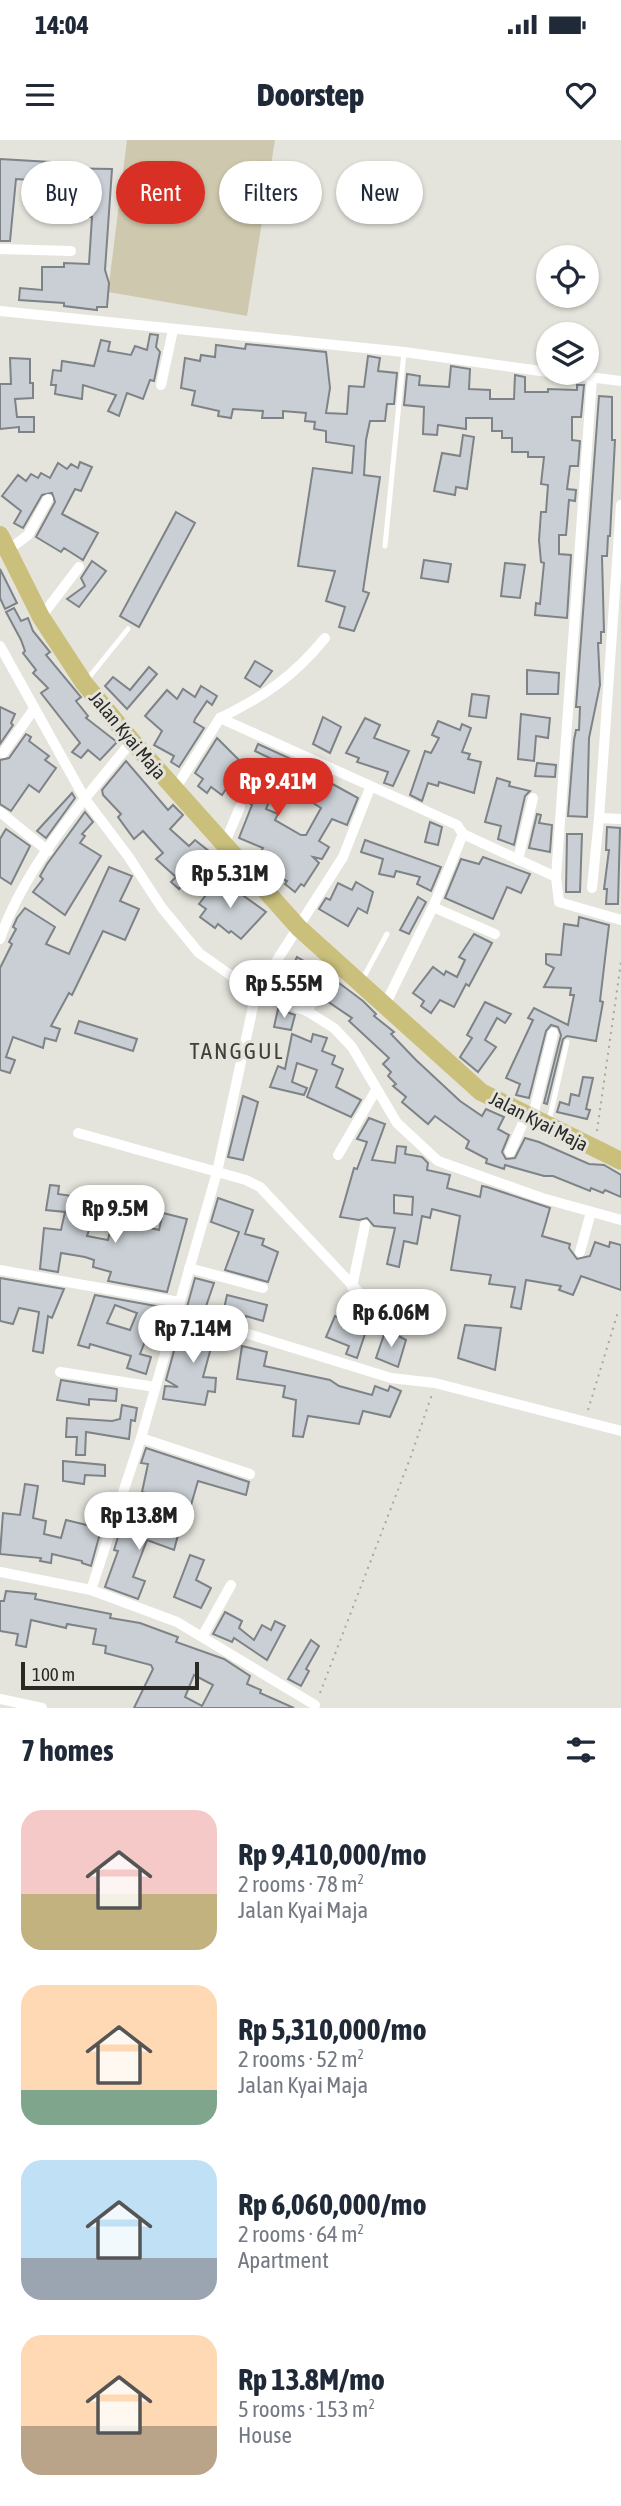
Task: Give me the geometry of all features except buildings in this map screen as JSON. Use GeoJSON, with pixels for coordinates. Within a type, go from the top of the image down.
{"type":"FeatureCollection","features":[{"type":"Feature","properties":{"kind":"main road","name":"Jalan Kyai Maja"},"geometry":{"type":"LineString","coordinates":[[4,543],[41,617],[84,683],[132,741],[299,928],[338,966],[481,1092],[535,1121],[621,1161]]}},
{"type":"Feature","properties":{"kind":"street"},"geometry":{"type":"LineString","coordinates":[[0,249],[71,251]]}},
{"type":"Feature","properties":{"kind":"street"},"geometry":{"type":"LineString","coordinates":[[0,311],[404,352],[536,370]]}},
{"type":"Feature","properties":{"kind":"street"},"geometry":{"type":"LineString","coordinates":[[161,385],[173,330]]}},
{"type":"Feature","properties":{"kind":"street"},"geometry":{"type":"LineString","coordinates":[[599,378],[621,380]]}},
{"type":"Feature","properties":{"kind":"street"},"geometry":{"type":"LineString","coordinates":[[591,385],[556,877],[559,902],[621,920]]}},
{"type":"Feature","properties":{"kind":"street"},"geometry":{"type":"LineString","coordinates":[[4,543],[18,546],[28,535],[48,499]]}},
{"type":"Feature","properties":{"kind":"street"},"geometry":{"type":"LineString","coordinates":[[592,888],[621,505]]}},
{"type":"Feature","properties":{"kind":"street"},"geometry":{"type":"LineString","coordinates":[[41,617],[79,567]]}},
{"type":"Feature","properties":{"kind":"street"},"geometry":{"type":"LineString","coordinates":[[175,789],[220,718],[257,700],[299,670],[325,638]]}},
{"type":"Feature","properties":{"kind":"street"},"geometry":{"type":"LineString","coordinates":[[0,646],[34,709],[182,934],[199,953],[261,985],[310,1005],[346,1039],[397,1123],[438,1161],[621,1220]]}},
{"type":"Feature","properties":{"kind":"street"},"geometry":{"type":"LineString","coordinates":[[3,753],[34,709]]}},
{"type":"Feature","properties":{"kind":"street"},"geometry":{"type":"LineString","coordinates":[[220,718],[457,825],[463,834],[556,877]]}},
{"type":"Feature","properties":{"kind":"street"},"geometry":{"type":"LineString","coordinates":[[0,939],[48,851],[90,792],[132,741]]}},
{"type":"Feature","properties":{"kind":"street"},"geometry":{"type":"LineString","coordinates":[[91,1590],[141,1438],[217,1172],[261,985],[343,857],[370,788]]}},
{"type":"Feature","properties":{"kind":"street"},"geometry":{"type":"LineString","coordinates":[[518,860],[533,798]]}},
{"type":"Feature","properties":{"kind":"street"},"geometry":{"type":"LineString","coordinates":[[224,845],[240,807]]}},
{"type":"Feature","properties":{"kind":"street"},"geometry":{"type":"LineString","coordinates":[[0,812],[48,851]]}},
{"type":"Feature","properties":{"kind":"street"},"geometry":{"type":"LineString","coordinates":[[599,818],[621,819]]}},
{"type":"Feature","properties":{"kind":"street"},"geometry":{"type":"LineString","coordinates":[[384,1007],[433,906],[463,834]]}},
{"type":"Feature","properties":{"kind":"street"},"geometry":{"type":"LineString","coordinates":[[433,906],[495,934]]}},
{"type":"Feature","properties":{"kind":"street"},"geometry":{"type":"LineString","coordinates":[[310,1005],[338,966]]}},
{"type":"Feature","properties":{"kind":"street"},"geometry":{"type":"LineString","coordinates":[[510,1152],[535,1121],[552,1033]]}},
{"type":"Feature","properties":{"kind":"street"},"geometry":{"type":"LineString","coordinates":[[338,1155],[376,1090]]}},
{"type":"Feature","properties":{"kind":"street"},"geometry":{"type":"LineString","coordinates":[[78,1133],[217,1172],[260,1187],[370,1304]]}},
{"type":"Feature","properties":{"kind":"street"},"geometry":{"type":"LineString","coordinates":[[579,1252],[591,1212]]}},
{"type":"Feature","properties":{"kind":"street"},"geometry":{"type":"LineString","coordinates":[[352,1287],[365,1225]]}},
{"type":"Feature","properties":{"kind":"street"},"geometry":{"type":"LineString","coordinates":[[190,1268],[263,1288]]}},
{"type":"Feature","properties":{"kind":"street"},"geometry":{"type":"LineString","coordinates":[[0,1270],[178,1307],[391,1378],[435,1383],[621,1431]]}},
{"type":"Feature","properties":{"kind":"street"},"geometry":{"type":"LineString","coordinates":[[60,1372],[155,1387]]}},
{"type":"Feature","properties":{"kind":"street"},"geometry":{"type":"LineString","coordinates":[[141,1438],[250,1474]]}},
{"type":"Feature","properties":{"kind":"street"},"geometry":{"type":"LineString","coordinates":[[0,1572],[91,1590],[177,1622],[315,1705]]}},
{"type":"Feature","properties":{"kind":"street"},"geometry":{"type":"LineString","coordinates":[[202,1637],[231,1585]]}},
{"type":"Feature","properties":{"kind":"street"},"geometry":{"type":"LineString","coordinates":[[0,1699],[42,1708]]}},
{"type":"Feature","properties":{"kind":"lane"},"geometry":{"type":"LineString","coordinates":[[385,546],[404,352]]}},
{"type":"Feature","properties":{"kind":"lane"},"geometry":{"type":"LineString","coordinates":[[84,683],[128,629]]}},
{"type":"Feature","properties":{"kind":"lane"},"geometry":{"type":"LineString","coordinates":[[360,984],[387,934]]}},
{"type":"Feature","properties":{"kind":"lane"},"geometry":{"type":"LineString","coordinates":[[535,1121],[567,1042]]}},
{"type":"Feature","properties":{"kind":"path"},"geometry":{"type":"LineString","coordinates":[[595,1149],[621,962]]}},
{"type":"Feature","properties":{"kind":"path"},"geometry":{"type":"LineString","coordinates":[[584,1421],[618,1312]]}},
{"type":"Feature","properties":{"kind":"path"},"geometry":{"type":"LineString","coordinates":[[315,1705],[411,1456],[435,1383]]}},
{"type":"Feature","properties":{"kind":"shaded area"},"geometry":{"type":"Polygon","coordinates":[[[127,140],[275,140],[272,161],[219,161],[219,224],[262,224],[247,316],[108,292],[116,224],[205,224],[205,161],[124,161],[127,140]]]}},
{"type":"Feature","properties":{"kind":"district","name":"TANGGUL"},"geometry":{"type":"Point","coordinates":[237,1051]}}]}
